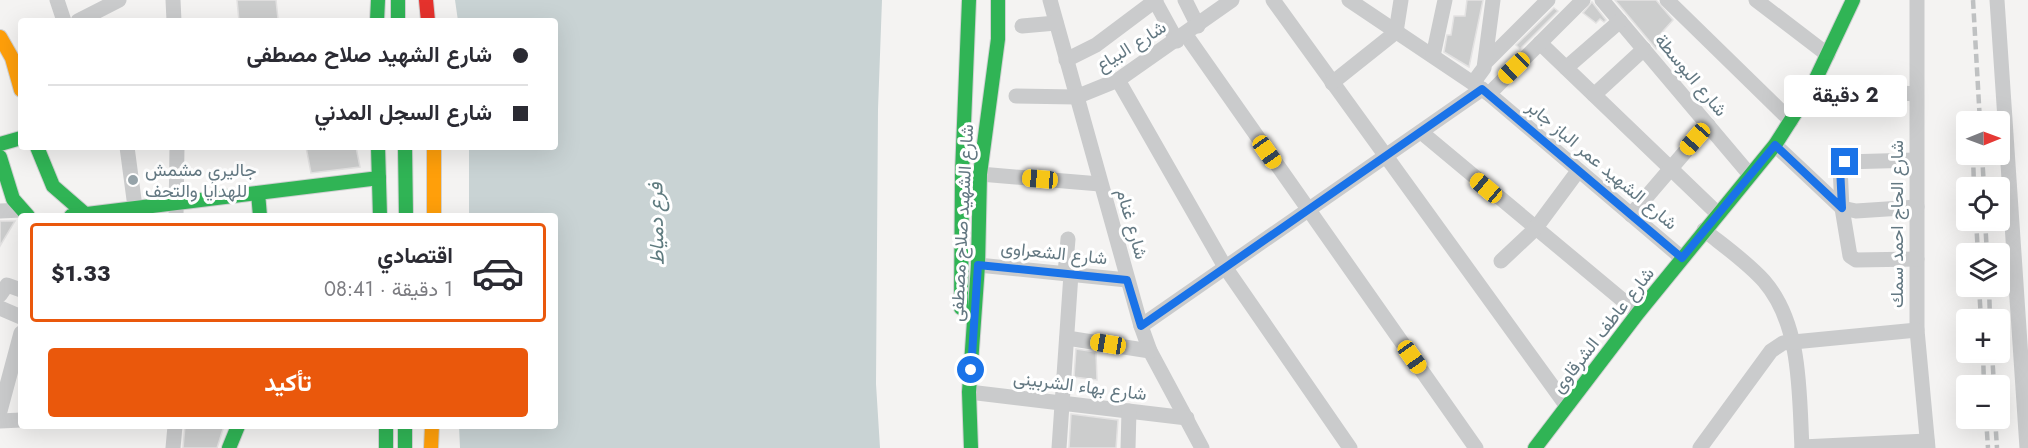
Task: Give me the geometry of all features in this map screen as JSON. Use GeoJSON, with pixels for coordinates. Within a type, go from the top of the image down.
{"type":"FeatureCollection","features":[{"type":"Feature","properties":{"kind":"main road"},"geometry":{"type":"LineString","coordinates":[[377,18],[378,0]]}},
{"type":"Feature","properties":{"kind":"main road"},"geometry":{"type":"LineString","coordinates":[[398,0],[398,18]]}},
{"type":"Feature","properties":{"kind":"main road"},"geometry":{"type":"LineString","coordinates":[[426,0],[428,18]]}},
{"type":"Feature","properties":{"kind":"main road","name":"شارع الشهيد صلاح مصطفى"},"geometry":{"type":"LineString","coordinates":[[957,448],[963,270],[962,173],[969,0]]}},
{"type":"Feature","properties":{"kind":"main road","name":"شارع الشهيد صلاح مصطفى"},"geometry":{"type":"LineString","coordinates":[[970,448],[969,392],[978,265],[980,174],[998,39],[998,0]]}},
{"type":"Feature","properties":{"kind":"main road","name":"شارع عاطف الشرقاوى"},"geometry":{"type":"LineString","coordinates":[[1534,446],[1704,230],[1775,145],[1812,87],[1853,0]]}},
{"type":"Feature","properties":{"kind":"main road"},"geometry":{"type":"LineString","coordinates":[[0,37],[16,56]]}},
{"type":"Feature","properties":{"kind":"main road"},"geometry":{"type":"LineString","coordinates":[[0,144],[18,139]]}},
{"type":"Feature","properties":{"kind":"main road"},"geometry":{"type":"LineString","coordinates":[[38,150],[44,174],[53,190],[76,213]]}},
{"type":"Feature","properties":{"kind":"main road"},"geometry":{"type":"LineString","coordinates":[[378,150],[380,213]]}},
{"type":"Feature","properties":{"kind":"main road"},"geometry":{"type":"LineString","coordinates":[[405,150],[406,213]]}},
{"type":"Feature","properties":{"kind":"main road"},"geometry":{"type":"LineString","coordinates":[[434,150],[434,213]]}},
{"type":"Feature","properties":{"kind":"main road"},"geometry":{"type":"LineString","coordinates":[[0,157],[13,199],[24,213]]}},
{"type":"Feature","properties":{"kind":"main road"},"geometry":{"type":"LineString","coordinates":[[92,213],[135,207],[176,209],[258,193],[379,178]]}},
{"type":"Feature","properties":{"kind":"main road"},"geometry":{"type":"LineString","coordinates":[[258,193],[260,213]]}},
{"type":"Feature","properties":{"kind":"main road"},"geometry":{"type":"LineString","coordinates":[[230,448],[237,429]]}},
{"type":"Feature","properties":{"kind":"main road"},"geometry":{"type":"LineString","coordinates":[[386,429],[386,448]]}},
{"type":"Feature","properties":{"kind":"main road"},"geometry":{"type":"LineString","coordinates":[[405,429],[405,448]]}},
{"type":"Feature","properties":{"kind":"main road"},"geometry":{"type":"LineString","coordinates":[[431,448],[432,429]]}},
{"type":"Feature","properties":{"kind":"street"},"geometry":{"type":"LineString","coordinates":[[57,0],[63,18]]}},
{"type":"Feature","properties":{"kind":"street"},"geometry":{"type":"LineString","coordinates":[[84,18],[119,0]]}},
{"type":"Feature","properties":{"kind":"street"},"geometry":{"type":"LineString","coordinates":[[173,0],[174,18]]}},
{"type":"Feature","properties":{"kind":"street","name":"شارع غنام"},"geometry":{"type":"LineString","coordinates":[[1050,0],[1141,326],[1150,351],[1202,448]]}},
{"type":"Feature","properties":{"kind":"street"},"geometry":{"type":"LineString","coordinates":[[1066,60],[1096,45],[1155,0],[1187,34],[1476,448]]}},
{"type":"Feature","properties":{"kind":"street"},"geometry":{"type":"LineString","coordinates":[[1185,0],[1187,34]]}},
{"type":"Feature","properties":{"kind":"street","name":"شارع البياع"},"geometry":{"type":"LineString","coordinates":[[1076,97],[1118,80],[1233,0]]}},
{"type":"Feature","properties":{"kind":"street"},"geometry":{"type":"LineString","coordinates":[[1273,0],[1384,157],[1566,405]]}},
{"type":"Feature","properties":{"kind":"street"},"geometry":{"type":"LineString","coordinates":[[1332,83],[1396,32],[1401,0]]}},
{"type":"Feature","properties":{"kind":"street"},"geometry":{"type":"LineString","coordinates":[[1433,56],[1445,0]]}},
{"type":"Feature","properties":{"kind":"street"},"geometry":{"type":"LineString","coordinates":[[1481,88],[1493,0]]}},
{"type":"Feature","properties":{"kind":"street"},"geometry":{"type":"LineString","coordinates":[[1486,62],[1548,0]]}},
{"type":"Feature","properties":{"kind":"street"},"geometry":{"type":"LineString","coordinates":[[1141,326],[1481,88],[1540,43],[1582,0]]}},
{"type":"Feature","properties":{"kind":"street","name":"شارع البوسطة"},"geometry":{"type":"LineString","coordinates":[[1602,0],[1750,175]]}},
{"type":"Feature","properties":{"kind":"street"},"geometry":{"type":"LineString","coordinates":[[1667,0],[1791,121]]}},
{"type":"Feature","properties":{"kind":"street"},"geometry":{"type":"LineString","coordinates":[[1756,0],[1828,55]]}},
{"type":"Feature","properties":{"kind":"street","name":"شارع الحاج احمد سمك"},"geometry":{"type":"LineString","coordinates":[[1917,0],[1917,330],[1928,444]]}},
{"type":"Feature","properties":{"kind":"street"},"geometry":{"type":"LineString","coordinates":[[1997,0],[2027,448]]}},
{"type":"Feature","properties":{"kind":"street","name":"شارع الشهيد عمر الباز جابر"},"geometry":{"type":"LineString","coordinates":[[1358,3],[1396,32],[1481,88],[1682,258]]}},
{"type":"Feature","properties":{"kind":"street"},"geometry":{"type":"LineString","coordinates":[[1566,68],[1620,21]]}},
{"type":"Feature","properties":{"kind":"street"},"geometry":{"type":"LineString","coordinates":[[1022,26],[1056,24]]}},
{"type":"Feature","properties":{"kind":"street"},"geometry":{"type":"LineString","coordinates":[[1540,43],[1718,214]]}},
{"type":"Feature","properties":{"kind":"street"},"geometry":{"type":"LineString","coordinates":[[1594,95],[1644,49]]}},
{"type":"Feature","properties":{"kind":"street"},"geometry":{"type":"LineString","coordinates":[[1118,80],[1225,267],[1350,448]]}},
{"type":"Feature","properties":{"kind":"street"},"geometry":{"type":"LineString","coordinates":[[1812,87],[1916,94]]}},
{"type":"Feature","properties":{"kind":"street"},"geometry":{"type":"LineString","coordinates":[[1016,96],[1076,97]]}},
{"type":"Feature","properties":{"kind":"street"},"geometry":{"type":"LineString","coordinates":[[1631,215],[1708,125]]}},
{"type":"Feature","properties":{"kind":"street"},"geometry":{"type":"LineString","coordinates":[[1421,132],[1638,313]]}},
{"type":"Feature","properties":{"kind":"street"},"geometry":{"type":"LineString","coordinates":[[1775,145],[1842,208],[1856,211],[1917,207]]}},
{"type":"Feature","properties":{"kind":"street"},"geometry":{"type":"LineString","coordinates":[[127,150],[135,207]]}},
{"type":"Feature","properties":{"kind":"street"},"geometry":{"type":"LineString","coordinates":[[176,209],[177,150]]}},
{"type":"Feature","properties":{"kind":"street"},"geometry":{"type":"LineString","coordinates":[[1917,160],[1842,163],[1842,208],[1847,250],[1853,258],[1917,259]]}},
{"type":"Feature","properties":{"kind":"street"},"geometry":{"type":"LineString","coordinates":[[1502,261],[1535,229],[1578,171]]}},
{"type":"Feature","properties":{"kind":"street"},"geometry":{"type":"LineString","coordinates":[[980,174],[1100,184]]}},
{"type":"Feature","properties":{"kind":"street"},"geometry":{"type":"LineString","coordinates":[[0,211],[24,213]]}},
{"type":"Feature","properties":{"kind":"street"},"geometry":{"type":"LineString","coordinates":[[1704,230],[1764,281],[1775,297],[1792,341],[1799,383],[1802,447],[1928,444]]}},
{"type":"Feature","properties":{"kind":"street"},"geometry":{"type":"LineString","coordinates":[[1059,448],[1067,338],[1068,239]]}},
{"type":"Feature","properties":{"kind":"street","name":"شارع الشعراوى"},"geometry":{"type":"LineString","coordinates":[[978,265],[1127,280]]}},
{"type":"Feature","properties":{"kind":"street"},"geometry":{"type":"LineString","coordinates":[[18,289],[8,284],[0,297],[18,314]]}},
{"type":"Feature","properties":{"kind":"street"},"geometry":{"type":"LineString","coordinates":[[1700,448],[1771,351],[1792,341],[1917,330]]}},
{"type":"Feature","properties":{"kind":"street"},"geometry":{"type":"LineString","coordinates":[[1067,338],[1150,351]]}},
{"type":"Feature","properties":{"kind":"street"},"geometry":{"type":"LineString","coordinates":[[0,411],[18,344]]}},
{"type":"Feature","properties":{"kind":"street","name":"شارع بهاء الشربينى"},"geometry":{"type":"LineString","coordinates":[[969,392],[1187,418]]}},
{"type":"Feature","properties":{"kind":"street"},"geometry":{"type":"LineString","coordinates":[[1128,448],[1129,411]]}},
{"type":"Feature","properties":{"kind":"street"},"geometry":{"type":"LineString","coordinates":[[0,421],[18,420]]}},
{"type":"Feature","properties":{"kind":"street"},"geometry":{"type":"LineString","coordinates":[[173,448],[175,429]]}},
{"type":"Feature","properties":{"kind":"water","name":"فرع دمياط"},"geometry":{"type":"Polygon","coordinates":[[[455,0],[882,0],[878,109],[876,384],[880,448],[460,448],[459,429],[558,429],[558,213],[469,213],[469,150],[558,150],[558,18],[458,18],[455,0]]]}},
{"type":"Feature","properties":{"kind":"building"},"geometry":{"type":"Polygon","coordinates":[[[237,0],[276,0],[278,18],[239,18],[237,0]]]}},
{"type":"Feature","properties":{"kind":"building"},"geometry":{"type":"Polygon","coordinates":[[[1467,0],[1483,0],[1469,67],[1444,52],[1447,35],[1451,35],[1454,16],[1465,16],[1467,0]]]}},
{"type":"Feature","properties":{"kind":"building"},"geometry":{"type":"Polygon","coordinates":[[[1615,0],[1656,0],[1673,20],[1656,39],[1661,45],[1656,49],[1615,0]]]}},
{"type":"Feature","properties":{"kind":"building"},"geometry":{"type":"Polygon","coordinates":[[[1592,2],[1606,20],[1604,22],[1600,19],[1596,23],[1583,13],[1592,2]]]}},
{"type":"Feature","properties":{"kind":"building"},"geometry":{"type":"Polygon","coordinates":[[[1554,8],[1558,11],[1520,49],[1516,45],[1554,8]]]}},
{"type":"Feature","properties":{"kind":"building"},"geometry":{"type":"Polygon","coordinates":[[[307,150],[357,150],[360,167],[311,173],[307,150]]]}},
{"type":"Feature","properties":{"kind":"building"},"geometry":{"type":"Polygon","coordinates":[[[0,221],[15,221],[0,246],[0,221]]]}},
{"type":"Feature","properties":{"kind":"building"},"geometry":{"type":"Polygon","coordinates":[[[1076,349],[1096,352],[1097,380],[1074,377],[1076,349]]]}},
{"type":"Feature","properties":{"kind":"building"},"geometry":{"type":"Polygon","coordinates":[[[1071,414],[1118,420],[1116,448],[1069,448],[1071,414]]]}},
{"type":"Feature","properties":{"kind":"building"},"geometry":{"type":"Polygon","coordinates":[[[185,429],[223,429],[217,448],[183,448],[185,429]]]}},
{"type":"Feature","properties":{"kind":"railway"},"geometry":{"type":"LineString","coordinates":[[1973,0],[1979,111]]}},
{"type":"Feature","properties":{"kind":"railway"},"geometry":{"type":"LineString","coordinates":[[1973,165],[1974,177]]}},
{"type":"Feature","properties":{"kind":"railway"},"geometry":{"type":"LineString","coordinates":[[1983,165],[1983,177]]}},
{"type":"Feature","properties":{"kind":"railway"},"geometry":{"type":"LineString","coordinates":[[1977,231],[1977,243]]}},
{"type":"Feature","properties":{"kind":"railway"},"geometry":{"type":"LineString","coordinates":[[1986,231],[1986,243]]}},
{"type":"Feature","properties":{"kind":"railway"},"geometry":{"type":"LineString","coordinates":[[1980,297],[1980,309]]}},
{"type":"Feature","properties":{"kind":"railway"},"geometry":{"type":"LineString","coordinates":[[1989,297],[1990,309]]}},
{"type":"Feature","properties":{"kind":"railway"},"geometry":{"type":"LineString","coordinates":[[1983,363],[1984,375]]}},
{"type":"Feature","properties":{"kind":"railway"},"geometry":{"type":"LineString","coordinates":[[1993,363],[1993,375]]}},
{"type":"Feature","properties":{"kind":"railway"},"geometry":{"type":"LineString","coordinates":[[1987,429],[1988,448]]}},
{"type":"Feature","properties":{"kind":"railway"},"geometry":{"type":"LineString","coordinates":[[1996,429],[1997,448]]}},
{"type":"Feature","properties":{"kind":"traffic: fast"},"geometry":{"type":"LineString","coordinates":[[377,18],[378,0]]}},
{"type":"Feature","properties":{"kind":"traffic: fast"},"geometry":{"type":"LineString","coordinates":[[398,0],[398,18]]}},
{"type":"Feature","properties":{"kind":"traffic: fast"},"geometry":{"type":"LineString","coordinates":[[961,308],[962,173],[969,0]]}},
{"type":"Feature","properties":{"kind":"traffic: fast"},"geometry":{"type":"LineString","coordinates":[[971,448],[969,392],[978,265],[980,174],[998,39],[998,0]]}},
{"type":"Feature","properties":{"kind":"traffic: fast"},"geometry":{"type":"LineString","coordinates":[[1535,448],[1638,313],[1775,145],[1812,87],[1853,0]]}},
{"type":"Feature","properties":{"kind":"traffic: fast"},"geometry":{"type":"LineString","coordinates":[[0,144],[18,139]]}},
{"type":"Feature","properties":{"kind":"traffic: fast"},"geometry":{"type":"LineString","coordinates":[[38,150],[53,186],[84,213]]}},
{"type":"Feature","properties":{"kind":"traffic: fast"},"geometry":{"type":"LineString","coordinates":[[378,150],[380,213]]}},
{"type":"Feature","properties":{"kind":"traffic: fast"},"geometry":{"type":"LineString","coordinates":[[405,150],[406,213]]}},
{"type":"Feature","properties":{"kind":"traffic: fast"},"geometry":{"type":"LineString","coordinates":[[0,157],[13,199],[25,213]]}},
{"type":"Feature","properties":{"kind":"traffic: fast"},"geometry":{"type":"LineString","coordinates":[[95,213],[379,178]]}},
{"type":"Feature","properties":{"kind":"traffic: fast"},"geometry":{"type":"LineString","coordinates":[[258,193],[260,213]]}},
{"type":"Feature","properties":{"kind":"traffic: fast"},"geometry":{"type":"LineString","coordinates":[[229,448],[237,429]]}},
{"type":"Feature","properties":{"kind":"traffic: fast"},"geometry":{"type":"LineString","coordinates":[[386,429],[386,448]]}},
{"type":"Feature","properties":{"kind":"traffic: fast"},"geometry":{"type":"LineString","coordinates":[[405,429],[405,448]]}},
{"type":"Feature","properties":{"kind":"traffic: slow"},"geometry":{"type":"LineString","coordinates":[[0,37],[12,58],[18,79]]}},
{"type":"Feature","properties":{"kind":"traffic: slow"},"geometry":{"type":"LineString","coordinates":[[434,150],[434,213]]}},
{"type":"Feature","properties":{"kind":"traffic: slow"},"geometry":{"type":"LineString","coordinates":[[431,448],[432,429]]}},
{"type":"Feature","properties":{"kind":"traffic: jam"},"geometry":{"type":"LineString","coordinates":[[426,0],[428,18]]}},
{"type":"Feature","properties":{"kind":"place","name":"جاليري مشمش للهدايا والتحف"},"geometry":{"type":"Point","coordinates":[133,180]}},
{"type":"Feature","properties":{"kind":"route"},"geometry":{"type":"LineString","coordinates":[[971,370],[978,265],[1127,280],[1141,326],[1482,89],[1682,258],[1775,145],[1842,208],[1840,167],[1845,162]]}}]}
